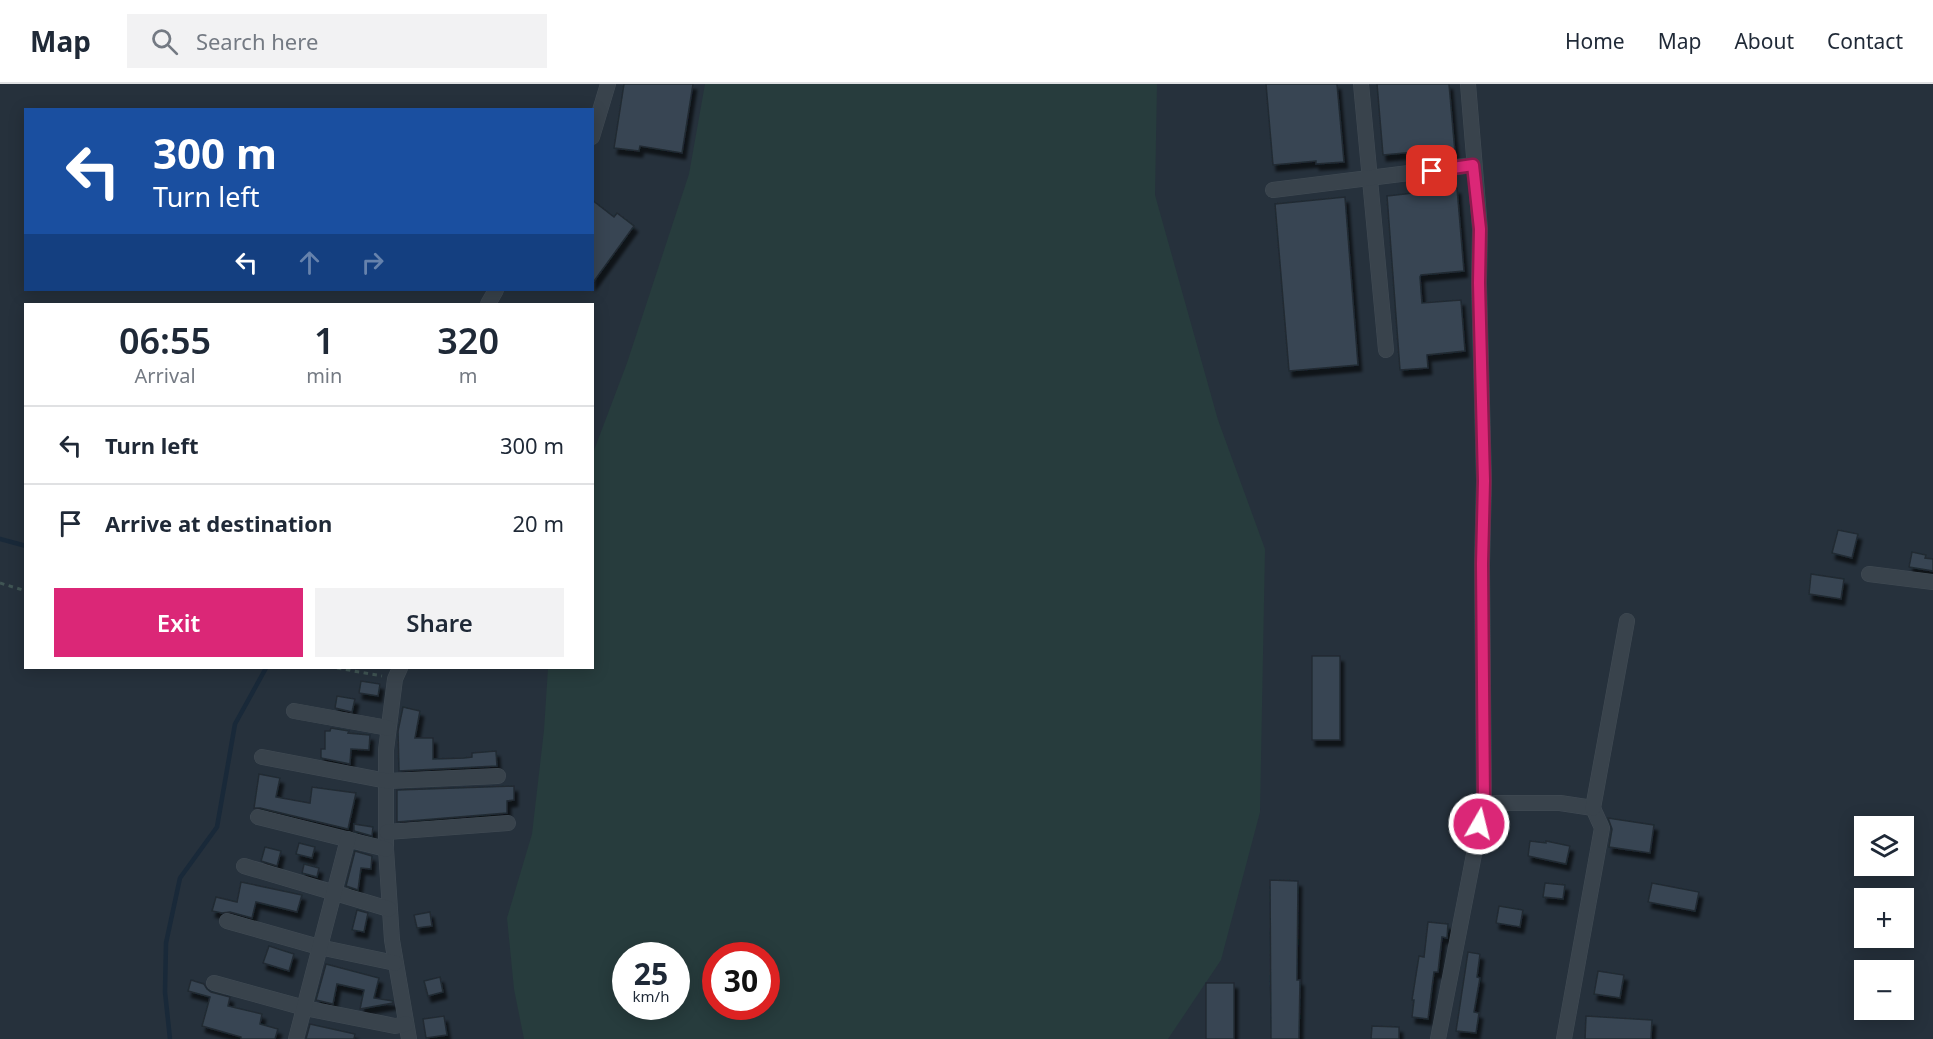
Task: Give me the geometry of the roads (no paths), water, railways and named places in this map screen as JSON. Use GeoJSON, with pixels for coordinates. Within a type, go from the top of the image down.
{"type":"FeatureCollection","features":[{"type":"Feature","properties":{"kind":"street"},"geometry":{"type":"LineString","coordinates":[[594,130],[608,84]]}},
{"type":"Feature","properties":{"kind":"street"},"geometry":{"type":"LineString","coordinates":[[1361,84],[1386,350]]}},
{"type":"Feature","properties":{"kind":"street"},"geometry":{"type":"LineString","coordinates":[[1438,1039],[1484,803],[1482,564],[1484,481],[1479,283],[1480,229],[1468,84]]}},
{"type":"Feature","properties":{"kind":"street"},"geometry":{"type":"LineString","coordinates":[[1273,190],[1473,165]]}},
{"type":"Feature","properties":{"kind":"street"},"geometry":{"type":"LineString","coordinates":[[1869,574],[1933,582]]}},
{"type":"Feature","properties":{"kind":"street"},"geometry":{"type":"LineString","coordinates":[[1564,1039],[1602,828],[1593,808],[1627,621]]}},
{"type":"Feature","properties":{"kind":"street"},"geometry":{"type":"LineString","coordinates":[[398,673],[388,728],[386,849],[395,963],[410,1039]]}},
{"type":"Feature","properties":{"kind":"street"},"geometry":{"type":"LineString","coordinates":[[294,711],[388,728]]}},
{"type":"Feature","properties":{"kind":"street"},"geometry":{"type":"LineString","coordinates":[[262,757],[387,781],[498,776]]}},
{"type":"Feature","properties":{"kind":"street"},"geometry":{"type":"LineString","coordinates":[[1484,803],[1560,803],[1593,808]]}},
{"type":"Feature","properties":{"kind":"street"},"geometry":{"type":"LineString","coordinates":[[258,817],[386,849]]}},
{"type":"Feature","properties":{"kind":"street"},"geometry":{"type":"LineString","coordinates":[[387,832],[508,824]]}},
{"type":"Feature","properties":{"kind":"street"},"geometry":{"type":"LineString","coordinates":[[296,1039],[348,839]]}},
{"type":"Feature","properties":{"kind":"street"},"geometry":{"type":"LineString","coordinates":[[244,866],[389,909]]}},
{"type":"Feature","properties":{"kind":"street"},"geometry":{"type":"LineString","coordinates":[[227,921],[319,947],[395,963]]}},
{"type":"Feature","properties":{"kind":"street"},"geometry":{"type":"LineString","coordinates":[[214,983],[305,1008],[395,1026],[406,1024]]}},
{"type":"Feature","properties":{"kind":"waterway"},"geometry":{"type":"LineString","coordinates":[[0,539],[24,545]]}},
{"type":"Feature","properties":{"kind":"waterway"},"geometry":{"type":"LineString","coordinates":[[170,1039],[165,992],[166,943],[180,878],[217,827],[235,724],[265,669]]}}]}
